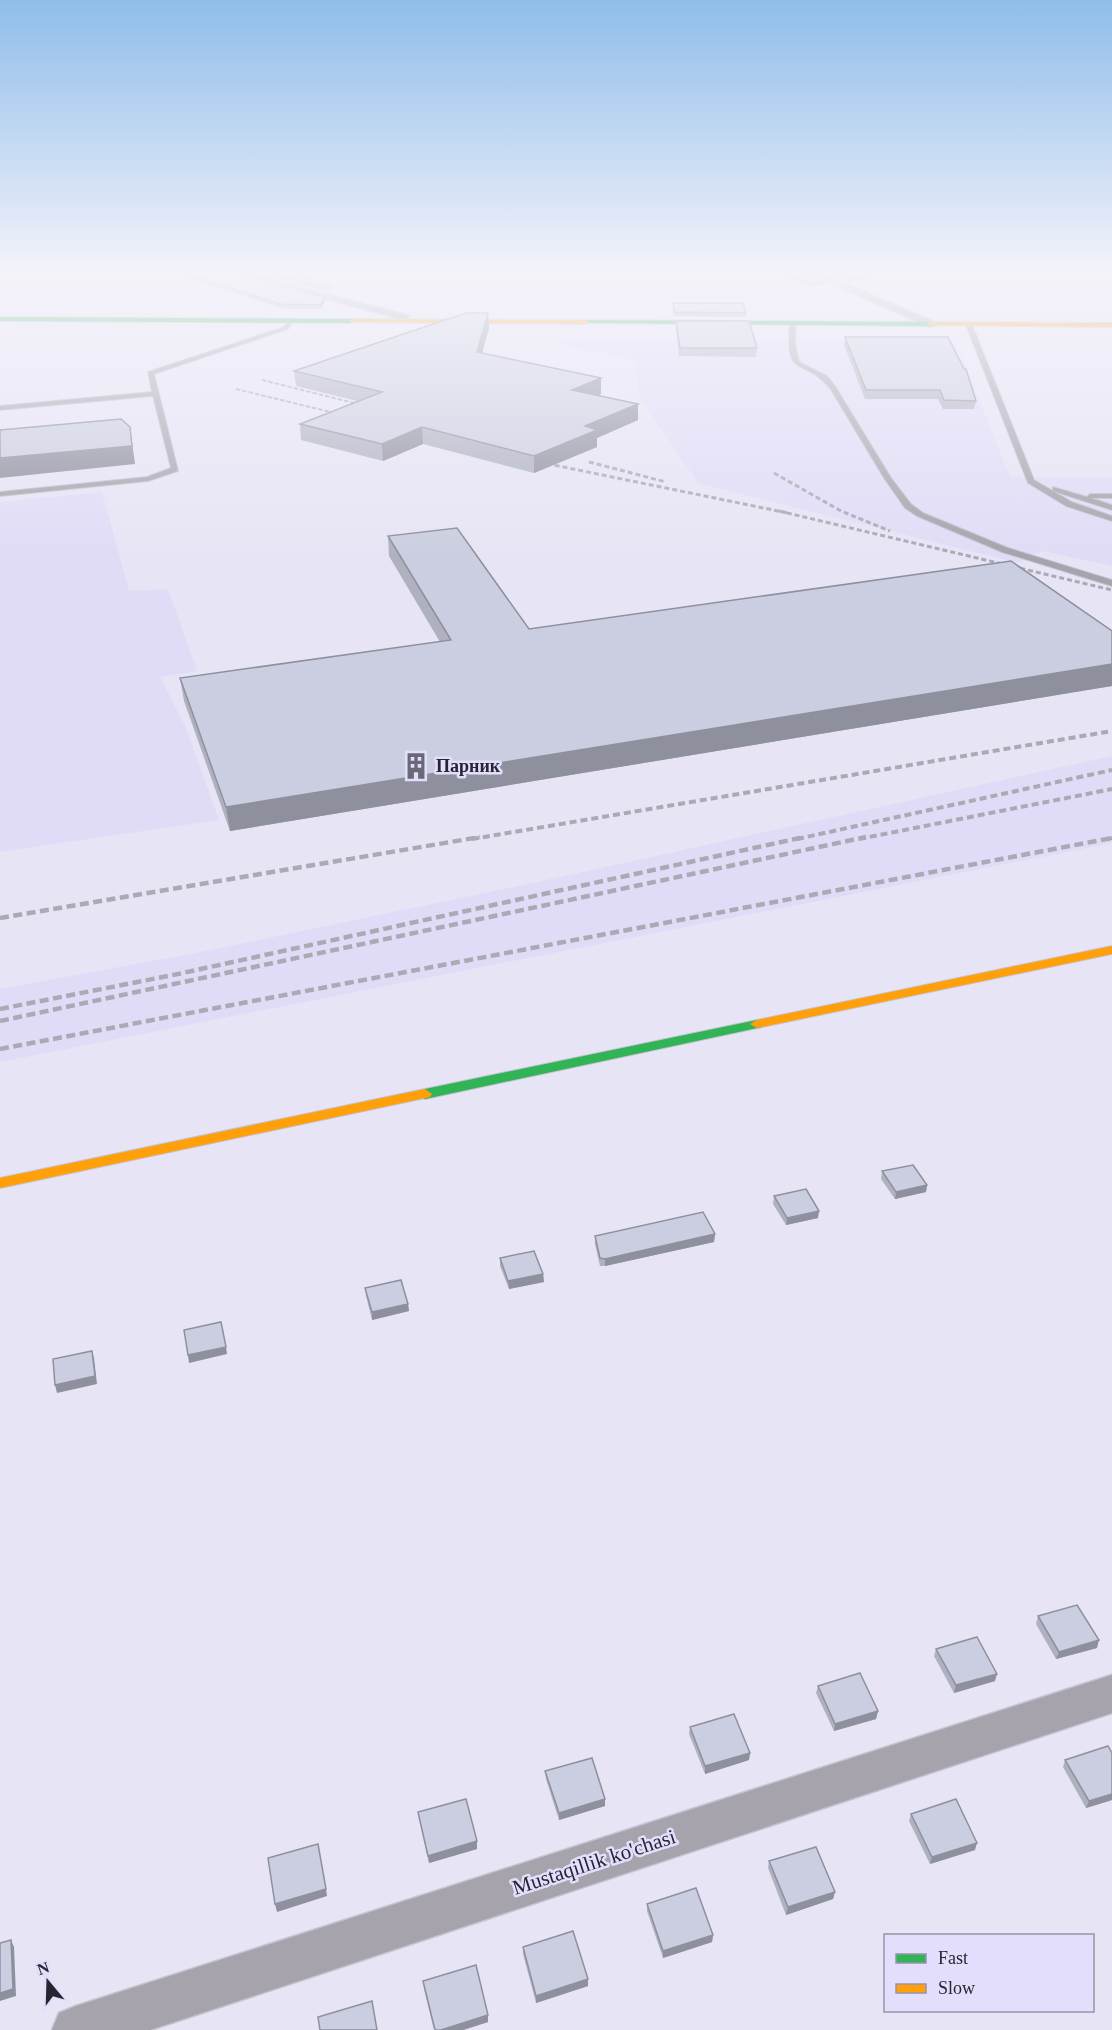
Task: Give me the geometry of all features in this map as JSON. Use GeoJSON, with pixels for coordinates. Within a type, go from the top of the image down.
{"type":"FeatureCollection","features":[{"type":"Feature","properties":{"kind":"main road"},"geometry":{"type":"LineString","coordinates":[[0,1183],[1112,950]]}},
{"type":"Feature","properties":{"kind":"street","name":"Mustaqillik ko'chasi"},"geometry":{"type":"LineString","coordinates":[[76,2030],[1112,1694]]}},
{"type":"Feature","properties":{"kind":"lane"},"geometry":{"type":"LineString","coordinates":[[0,494],[148,479],[175,469],[150,373],[169,367]]}},
{"type":"Feature","properties":{"kind":"lane"},"geometry":{"type":"LineString","coordinates":[[801,367],[827,378],[910,509],[968,537],[1112,583]]}},
{"type":"Feature","properties":{"kind":"lane"},"geometry":{"type":"LineString","coordinates":[[986,367],[1031,480],[1069,504],[1112,519]]}},
{"type":"Feature","properties":{"kind":"lane"},"geometry":{"type":"LineString","coordinates":[[0,408],[154,394]]}},
{"type":"Feature","properties":{"kind":"lane"},"geometry":{"type":"LineString","coordinates":[[1031,480],[1112,506]]}},
{"type":"Feature","properties":{"kind":"lane"},"geometry":{"type":"LineString","coordinates":[[1076,496],[1112,496]]}},
{"type":"Feature","properties":{"kind":"shaded area"},"geometry":{"type":"Polygon","coordinates":[[[636,367],[966,367],[1010,477],[1112,478],[1112,566],[1042,551],[1018,563],[698,483],[640,398],[636,367]]]}},
{"type":"Feature","properties":{"kind":"shaded area"},"geometry":{"type":"Polygon","coordinates":[[[102,492],[129,591],[168,589],[197,671],[160,677],[186,728],[219,820],[0,852],[0,502],[102,492]]]}},
{"type":"Feature","properties":{"kind":"shaded area"},"geometry":{"type":"Polygon","coordinates":[[[1112,756],[1112,843],[0,1062],[0,989],[201,952],[514,887],[1112,756]]]}},
{"type":"Feature","properties":{"kind":"building"},"geometry":{"type":"Polygon","coordinates":[[[307,367],[547,367],[601,378],[572,390],[638,404],[585,426],[597,430],[534,456],[422,427],[382,444],[300,424],[382,392],[294,371],[307,367]]]}},
{"type":"Feature","properties":{"kind":"building"},"geometry":{"type":"Polygon","coordinates":[[[857,367],[963,367],[966,369],[976,401],[944,400],[940,390],[866,390],[857,367]]]}},
{"type":"Feature","properties":{"kind":"building"},"geometry":{"type":"Polygon","coordinates":[[[121,419],[130,427],[132,446],[0,458],[0,430],[121,419]]]}},
{"type":"Feature","properties":{"kind":"building","name":"Парник"},"geometry":{"type":"Polygon","coordinates":[[[457,528],[529,629],[1011,561],[1112,631],[1112,664],[226,807],[180,678],[451,640],[388,536],[457,528]]]}},
{"type":"Feature","properties":{"kind":"building"},"geometry":{"type":"Polygon","coordinates":[[[913,1165],[927,1185],[896,1192],[882,1171],[913,1165]]]}},
{"type":"Feature","properties":{"kind":"building"},"geometry":{"type":"Polygon","coordinates":[[[806,1189],[819,1211],[787,1218],[774,1196],[806,1189]]]}},
{"type":"Feature","properties":{"kind":"building"},"geometry":{"type":"Polygon","coordinates":[[[703,1212],[715,1234],[605,1259],[600,1258],[595,1236],[703,1212]]]}},
{"type":"Feature","properties":{"kind":"building"},"geometry":{"type":"Polygon","coordinates":[[[534,1251],[543,1274],[508,1281],[500,1258],[534,1251]]]}},
{"type":"Feature","properties":{"kind":"building"},"geometry":{"type":"Polygon","coordinates":[[[401,1280],[408,1304],[372,1312],[365,1288],[401,1280]]]}},
{"type":"Feature","properties":{"kind":"building"},"geometry":{"type":"Polygon","coordinates":[[[221,1322],[226,1347],[188,1355],[184,1330],[221,1322]]]}},
{"type":"Feature","properties":{"kind":"building"},"geometry":{"type":"Polygon","coordinates":[[[92,1351],[95,1376],[55,1385],[53,1359],[92,1351]]]}},
{"type":"Feature","properties":{"kind":"building"},"geometry":{"type":"Polygon","coordinates":[[[1077,1605],[1099,1640],[1059,1652],[1038,1616],[1077,1605]]]}},
{"type":"Feature","properties":{"kind":"building"},"geometry":{"type":"Polygon","coordinates":[[[977,1637],[997,1674],[956,1685],[936,1649],[977,1637]]]}},
{"type":"Feature","properties":{"kind":"building"},"geometry":{"type":"Polygon","coordinates":[[[860,1673],[878,1711],[835,1724],[818,1686],[860,1673]]]}},
{"type":"Feature","properties":{"kind":"building"},"geometry":{"type":"Polygon","coordinates":[[[734,1714],[750,1753],[705,1766],[690,1727],[734,1714]]]}},
{"type":"Feature","properties":{"kind":"building"},"geometry":{"type":"Polygon","coordinates":[[[1108,1746],[1112,1753],[1112,1794],[1089,1801],[1065,1760],[1108,1746]]]}},
{"type":"Feature","properties":{"kind":"building"},"geometry":{"type":"Polygon","coordinates":[[[592,1758],[605,1799],[559,1813],[545,1771],[592,1758]]]}},
{"type":"Feature","properties":{"kind":"building"},"geometry":{"type":"Polygon","coordinates":[[[466,1799],[477,1841],[428,1856],[418,1812],[466,1799]]]}},
{"type":"Feature","properties":{"kind":"building"},"geometry":{"type":"Polygon","coordinates":[[[956,1799],[977,1843],[932,1857],[911,1814],[956,1799]]]}},
{"type":"Feature","properties":{"kind":"building"},"geometry":{"type":"Polygon","coordinates":[[[318,1844],[326,1889],[275,1904],[268,1858],[318,1844]]]}},
{"type":"Feature","properties":{"kind":"building"},"geometry":{"type":"Polygon","coordinates":[[[816,1847],[835,1892],[788,1907],[769,1861],[816,1847]]]}},
{"type":"Feature","properties":{"kind":"building"},"geometry":{"type":"Polygon","coordinates":[[[696,1888],[713,1935],[663,1951],[647,1904],[696,1888]]]}},
{"type":"Feature","properties":{"kind":"building"},"geometry":{"type":"Polygon","coordinates":[[[573,1931],[588,1979],[536,1996],[523,1947],[573,1931]]]}},
{"type":"Feature","properties":{"kind":"building"},"geometry":{"type":"Polygon","coordinates":[[[11,1940],[13,1989],[0,1993],[0,1943],[11,1940]]]}},
{"type":"Feature","properties":{"kind":"building"},"geometry":{"type":"Polygon","coordinates":[[[476,1965],[488,2015],[435,2030],[423,1981],[476,1965]]]}},
{"type":"Feature","properties":{"kind":"building"},"geometry":{"type":"Polygon","coordinates":[[[372,2001],[377,2030],[320,2030],[318,2017],[372,2001]]]}},
{"type":"Feature","properties":{"kind":"railway"},"geometry":{"type":"LineString","coordinates":[[262,380],[370,407]]}},
{"type":"Feature","properties":{"kind":"railway"},"geometry":{"type":"LineString","coordinates":[[236,389],[347,416],[345,415]]}},
{"type":"Feature","properties":{"kind":"railway"},"geometry":{"type":"LineString","coordinates":[[539,462],[784,512]]}},
{"type":"Feature","properties":{"kind":"railway"},"geometry":{"type":"LineString","coordinates":[[589,462],[666,482]]}},
{"type":"Feature","properties":{"kind":"railway"},"geometry":{"type":"LineString","coordinates":[[774,473],[841,511],[890,531]]}},
{"type":"Feature","properties":{"kind":"railway"},"geometry":{"type":"LineString","coordinates":[[779,511],[784,512]]}},
{"type":"Feature","properties":{"kind":"railway"},"geometry":{"type":"LineString","coordinates":[[784,512],[788,513]]}},
{"type":"Feature","properties":{"kind":"railway"},"geometry":{"type":"LineString","coordinates":[[784,512],[1112,590]]}},
{"type":"Feature","properties":{"kind":"railway"},"geometry":{"type":"LineString","coordinates":[[472,839],[1112,731]]}},
{"type":"Feature","properties":{"kind":"railway"},"geometry":{"type":"LineString","coordinates":[[797,839],[1112,770]]}},
{"type":"Feature","properties":{"kind":"railway"},"geometry":{"type":"LineString","coordinates":[[859,839],[1112,789]]}},
{"type":"Feature","properties":{"kind":"railway"},"geometry":{"type":"LineString","coordinates":[[0,918],[480,837]]}},
{"type":"Feature","properties":{"kind":"railway"},"geometry":{"type":"LineString","coordinates":[[0,1009],[178,974],[804,837]]}},
{"type":"Feature","properties":{"kind":"railway"},"geometry":{"type":"LineString","coordinates":[[0,1021],[866,837]]}},
{"type":"Feature","properties":{"kind":"railway"},"geometry":{"type":"LineString","coordinates":[[0,1049],[1112,838],[1108,839]]}},
{"type":"Feature","properties":{"kind":"traffic: fast"},"geometry":{"type":"LineString","coordinates":[[425,1094],[757,1024]]}},
{"type":"Feature","properties":{"kind":"traffic: slow"},"geometry":{"type":"LineString","coordinates":[[757,1024],[1112,950]]}},
{"type":"Feature","properties":{"kind":"traffic: slow"},"geometry":{"type":"LineString","coordinates":[[0,1183],[425,1094]]}},
{"type":"Feature","properties":{"kind":"place","name":"Парник"},"geometry":{"type":"Point","coordinates":[416,766]}}]}
